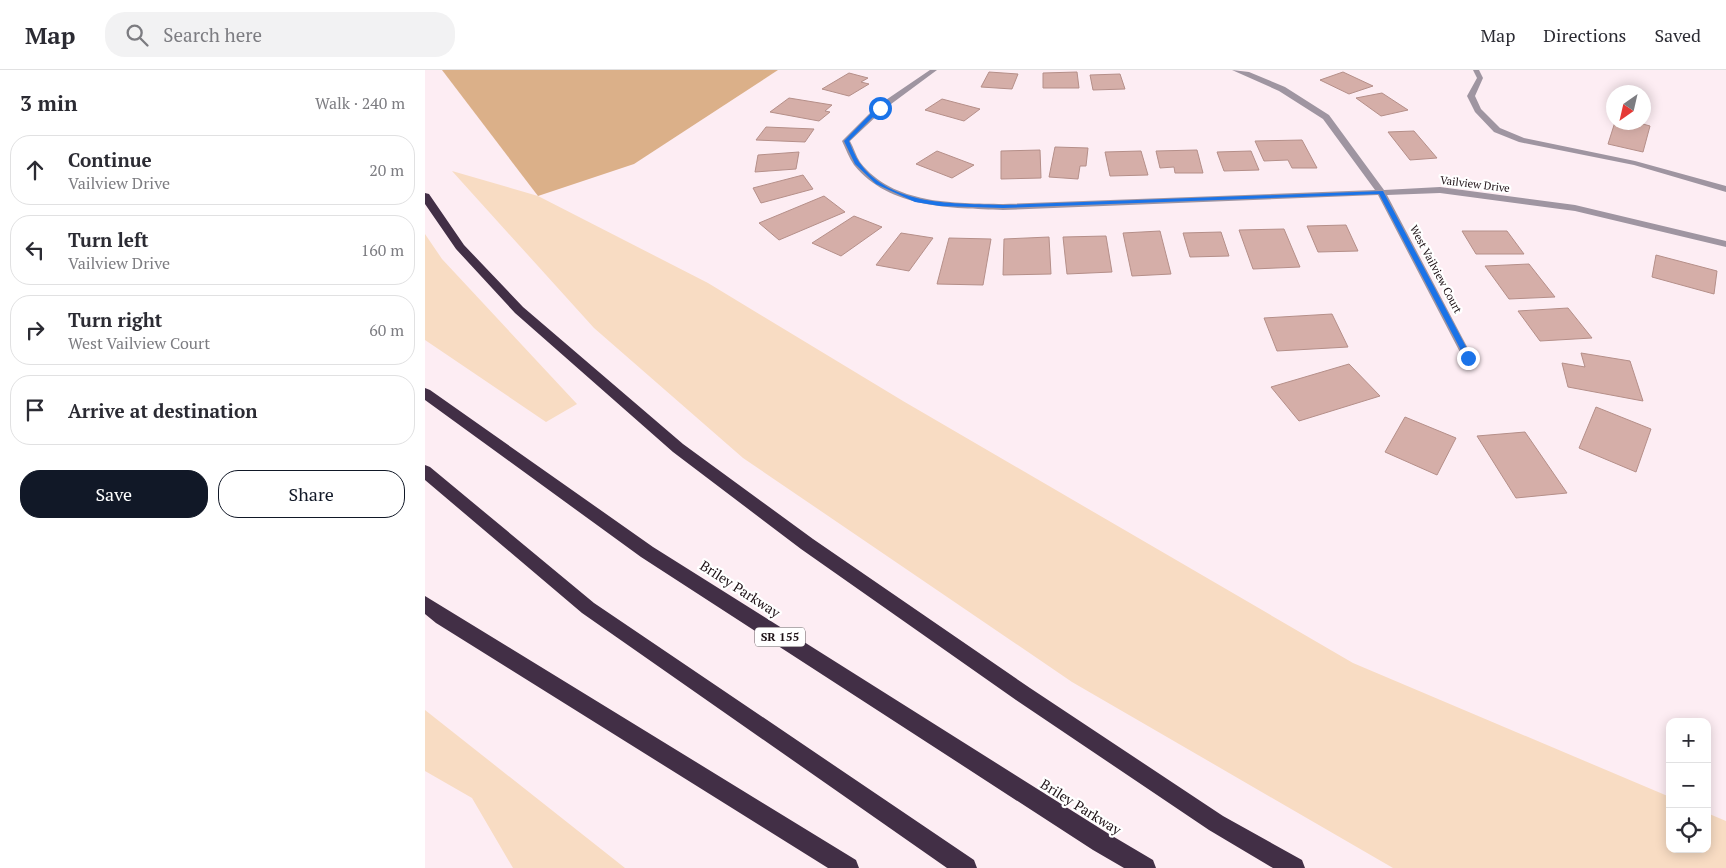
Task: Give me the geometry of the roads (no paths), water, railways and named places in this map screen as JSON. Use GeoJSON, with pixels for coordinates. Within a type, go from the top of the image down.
{"type":"FeatureCollection","features":[{"type":"Feature","properties":{"kind":"highway"},"geometry":{"type":"LineString","coordinates":[[425,196],[460,247],[519,310],[678,448],[807,544],[1023,694],[1216,823],[1294,868]]}},
{"type":"Feature","properties":{"kind":"highway","name":"Briley Parkway"},"geometry":{"type":"LineString","coordinates":[[425,393],[647,552],[1101,842],[1145,868]]}},
{"type":"Feature","properties":{"kind":"highway"},"geometry":{"type":"LineString","coordinates":[[425,471],[588,608],[966,868]]}},
{"type":"Feature","properties":{"kind":"highway"},"geometry":{"type":"LineString","coordinates":[[425,604],[442,617],[848,868]]}},
{"type":"Feature","properties":{"kind":"street","name":"Vailview Drive"},"geometry":{"type":"LineString","coordinates":[[934,70],[880,108],[846,141],[857,162],[877,183],[917,201],[1003,207],[1440,190],[1575,208],[1726,244]]}},
{"type":"Feature","properties":{"kind":"street","name":"West Vailview Court"},"geometry":{"type":"LineString","coordinates":[[1235,70],[1247,73],[1282,89],[1326,118],[1381,192],[1468,358]]}},
{"type":"Feature","properties":{"kind":"street"},"geometry":{"type":"LineString","coordinates":[[1476,70],[1480,78],[1471,96],[1478,110],[1497,130],[1522,140],[1635,162],[1726,189]]}}]}
